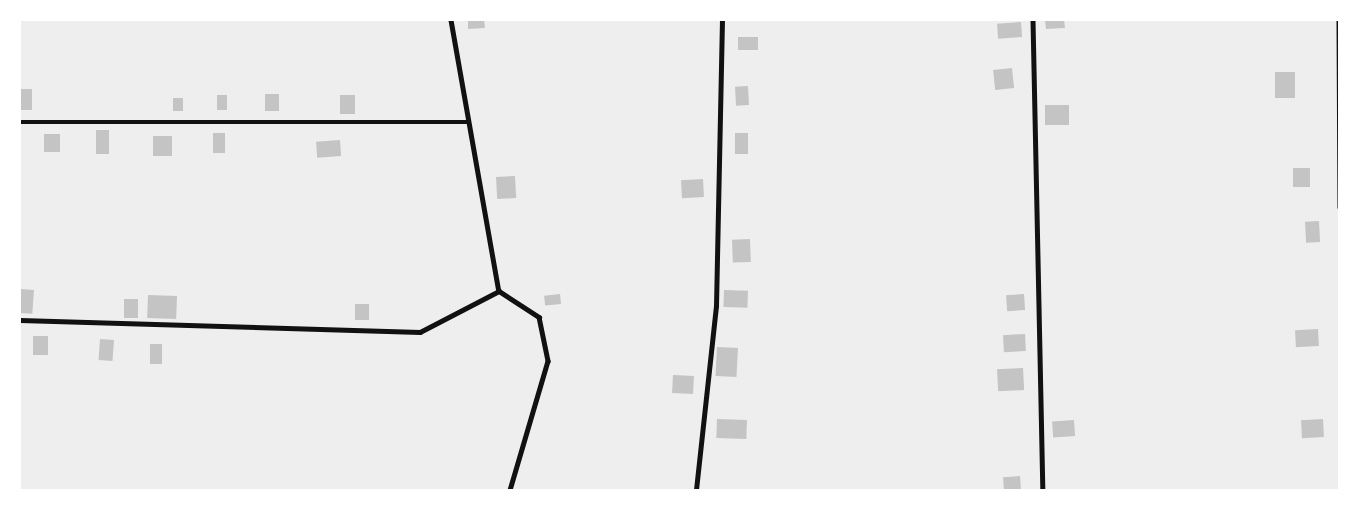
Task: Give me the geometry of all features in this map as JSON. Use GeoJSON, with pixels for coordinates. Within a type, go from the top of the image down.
{"type":"FeatureCollection","features":[{"type":"Feature","properties":{"kind":"lane"},"geometry":{"type":"LineString","coordinates":[[451,20],[499,291],[539,317],[548,361],[510,490]]}},
{"type":"Feature","properties":{"kind":"lane"},"geometry":{"type":"LineString","coordinates":[[696,490],[716,306],[722,20]]}},
{"type":"Feature","properties":{"kind":"lane"},"geometry":{"type":"LineString","coordinates":[[1033,20],[1042,490]]}},
{"type":"Feature","properties":{"kind":"lane"},"geometry":{"type":"LineString","coordinates":[[1339,20],[1340,207]]}},
{"type":"Feature","properties":{"kind":"lane"},"geometry":{"type":"LineString","coordinates":[[20,122],[468,122]]}},
{"type":"Feature","properties":{"kind":"lane"},"geometry":{"type":"LineString","coordinates":[[20,320],[420,332],[499,291]]}},
{"type":"Feature","properties":{"kind":"shaded area"},"geometry":{"type":"Polygon","coordinates":[[[20,20],[1339,20],[1339,490],[20,490],[20,20]]]}},
{"type":"Feature","properties":{"kind":"building"},"geometry":{"type":"Polygon","coordinates":[[[468,20],[484,20],[485,28],[468,29],[468,20]]]}},
{"type":"Feature","properties":{"kind":"building"},"geometry":{"type":"Polygon","coordinates":[[[1045,20],[1064,20],[1065,28],[1046,29],[1045,20]]]}},
{"type":"Feature","properties":{"kind":"building"},"geometry":{"type":"Polygon","coordinates":[[[1021,22],[1022,37],[998,39],[997,24],[1021,22]]]}},
{"type":"Feature","properties":{"kind":"building"},"geometry":{"type":"Polygon","coordinates":[[[738,37],[758,37],[758,50],[738,50],[738,37]]]}},
{"type":"Feature","properties":{"kind":"building"},"geometry":{"type":"Polygon","coordinates":[[[1012,68],[1014,88],[995,90],[993,70],[1012,68]]]}},
{"type":"Feature","properties":{"kind":"building"},"geometry":{"type":"Polygon","coordinates":[[[1275,72],[1295,72],[1295,98],[1275,98],[1275,72]]]}},
{"type":"Feature","properties":{"kind":"building"},"geometry":{"type":"Polygon","coordinates":[[[748,86],[749,105],[736,106],[735,87],[748,86]]]}},
{"type":"Feature","properties":{"kind":"building"},"geometry":{"type":"Polygon","coordinates":[[[20,89],[32,89],[32,110],[20,110],[20,89]]]}},
{"type":"Feature","properties":{"kind":"building"},"geometry":{"type":"Polygon","coordinates":[[[265,94],[279,94],[279,111],[265,111],[265,94]]]}},
{"type":"Feature","properties":{"kind":"building"},"geometry":{"type":"Polygon","coordinates":[[[217,95],[227,95],[227,110],[217,110],[217,95]]]}},
{"type":"Feature","properties":{"kind":"building"},"geometry":{"type":"Polygon","coordinates":[[[340,95],[355,95],[355,114],[340,114],[340,95]]]}},
{"type":"Feature","properties":{"kind":"building"},"geometry":{"type":"Polygon","coordinates":[[[173,98],[183,98],[183,111],[173,111],[173,98]]]}},
{"type":"Feature","properties":{"kind":"building"},"geometry":{"type":"Polygon","coordinates":[[[1045,105],[1069,105],[1069,125],[1045,125],[1045,105]]]}},
{"type":"Feature","properties":{"kind":"building"},"geometry":{"type":"Polygon","coordinates":[[[96,130],[109,130],[109,154],[96,154],[96,130]]]}},
{"type":"Feature","properties":{"kind":"building"},"geometry":{"type":"Polygon","coordinates":[[[213,133],[225,133],[225,153],[213,153],[213,133]]]}},
{"type":"Feature","properties":{"kind":"building"},"geometry":{"type":"Polygon","coordinates":[[[735,133],[748,133],[748,154],[735,154],[735,133]]]}},
{"type":"Feature","properties":{"kind":"building"},"geometry":{"type":"Polygon","coordinates":[[[44,134],[60,134],[60,152],[44,152],[44,134]]]}},
{"type":"Feature","properties":{"kind":"building"},"geometry":{"type":"Polygon","coordinates":[[[153,136],[172,136],[172,156],[153,156],[153,136]]]}},
{"type":"Feature","properties":{"kind":"building"},"geometry":{"type":"Polygon","coordinates":[[[340,140],[341,156],[317,158],[316,142],[340,140]]]}},
{"type":"Feature","properties":{"kind":"building"},"geometry":{"type":"Polygon","coordinates":[[[1293,168],[1310,168],[1310,187],[1293,187],[1293,168]]]}},
{"type":"Feature","properties":{"kind":"building"},"geometry":{"type":"Polygon","coordinates":[[[515,176],[516,198],[497,199],[496,177],[515,176]]]}},
{"type":"Feature","properties":{"kind":"building"},"geometry":{"type":"Polygon","coordinates":[[[703,179],[704,197],[682,198],[681,180],[703,179]]]}},
{"type":"Feature","properties":{"kind":"building"},"geometry":{"type":"Polygon","coordinates":[[[1319,221],[1320,242],[1306,243],[1305,222],[1319,221]]]}},
{"type":"Feature","properties":{"kind":"building"},"geometry":{"type":"Polygon","coordinates":[[[750,239],[751,262],[733,263],[732,240],[750,239]]]}},
{"type":"Feature","properties":{"kind":"building"},"geometry":{"type":"Polygon","coordinates":[[[21,289],[34,290],[32,314],[20,313],[21,289]]]}},
{"type":"Feature","properties":{"kind":"building"},"geometry":{"type":"Polygon","coordinates":[[[724,290],[748,291],[747,308],[723,307],[724,290]]]}},
{"type":"Feature","properties":{"kind":"building"},"geometry":{"type":"Polygon","coordinates":[[[560,294],[561,304],[545,306],[544,296],[560,294]]]}},
{"type":"Feature","properties":{"kind":"building"},"geometry":{"type":"Polygon","coordinates":[[[1024,294],[1025,310],[1007,311],[1006,295],[1024,294]]]}},
{"type":"Feature","properties":{"kind":"building"},"geometry":{"type":"Polygon","coordinates":[[[148,295],[177,296],[176,319],[147,318],[148,295]]]}},
{"type":"Feature","properties":{"kind":"building"},"geometry":{"type":"Polygon","coordinates":[[[124,299],[138,299],[138,318],[124,318],[124,299]]]}},
{"type":"Feature","properties":{"kind":"building"},"geometry":{"type":"Polygon","coordinates":[[[355,304],[369,304],[369,320],[355,320],[355,304]]]}},
{"type":"Feature","properties":{"kind":"building"},"geometry":{"type":"Polygon","coordinates":[[[1318,329],[1319,346],[1296,347],[1295,330],[1318,329]]]}},
{"type":"Feature","properties":{"kind":"building"},"geometry":{"type":"Polygon","coordinates":[[[1025,334],[1026,351],[1004,352],[1003,335],[1025,334]]]}},
{"type":"Feature","properties":{"kind":"building"},"geometry":{"type":"Polygon","coordinates":[[[33,336],[48,336],[48,355],[33,355],[33,336]]]}},
{"type":"Feature","properties":{"kind":"building"},"geometry":{"type":"Polygon","coordinates":[[[100,339],[114,340],[113,361],[99,360],[100,339]]]}},
{"type":"Feature","properties":{"kind":"building"},"geometry":{"type":"Polygon","coordinates":[[[150,344],[162,344],[162,364],[150,364],[150,344]]]}},
{"type":"Feature","properties":{"kind":"building"},"geometry":{"type":"Polygon","coordinates":[[[717,347],[738,348],[736,377],[715,376],[717,347]]]}},
{"type":"Feature","properties":{"kind":"building"},"geometry":{"type":"Polygon","coordinates":[[[1023,368],[1024,390],[998,391],[997,369],[1023,368]]]}},
{"type":"Feature","properties":{"kind":"building"},"geometry":{"type":"Polygon","coordinates":[[[673,375],[694,376],[693,394],[672,393],[673,375]]]}},
{"type":"Feature","properties":{"kind":"building"},"geometry":{"type":"Polygon","coordinates":[[[717,419],[747,420],[746,439],[716,438],[717,419]]]}},
{"type":"Feature","properties":{"kind":"building"},"geometry":{"type":"Polygon","coordinates":[[[1323,419],[1324,437],[1302,438],[1301,420],[1323,419]]]}},
{"type":"Feature","properties":{"kind":"building"},"geometry":{"type":"Polygon","coordinates":[[[1074,420],[1075,436],[1053,437],[1052,422],[1074,420]]]}},
{"type":"Feature","properties":{"kind":"building"},"geometry":{"type":"Polygon","coordinates":[[[1020,476],[1021,490],[1004,490],[1003,477],[1020,476]]]}}]}
